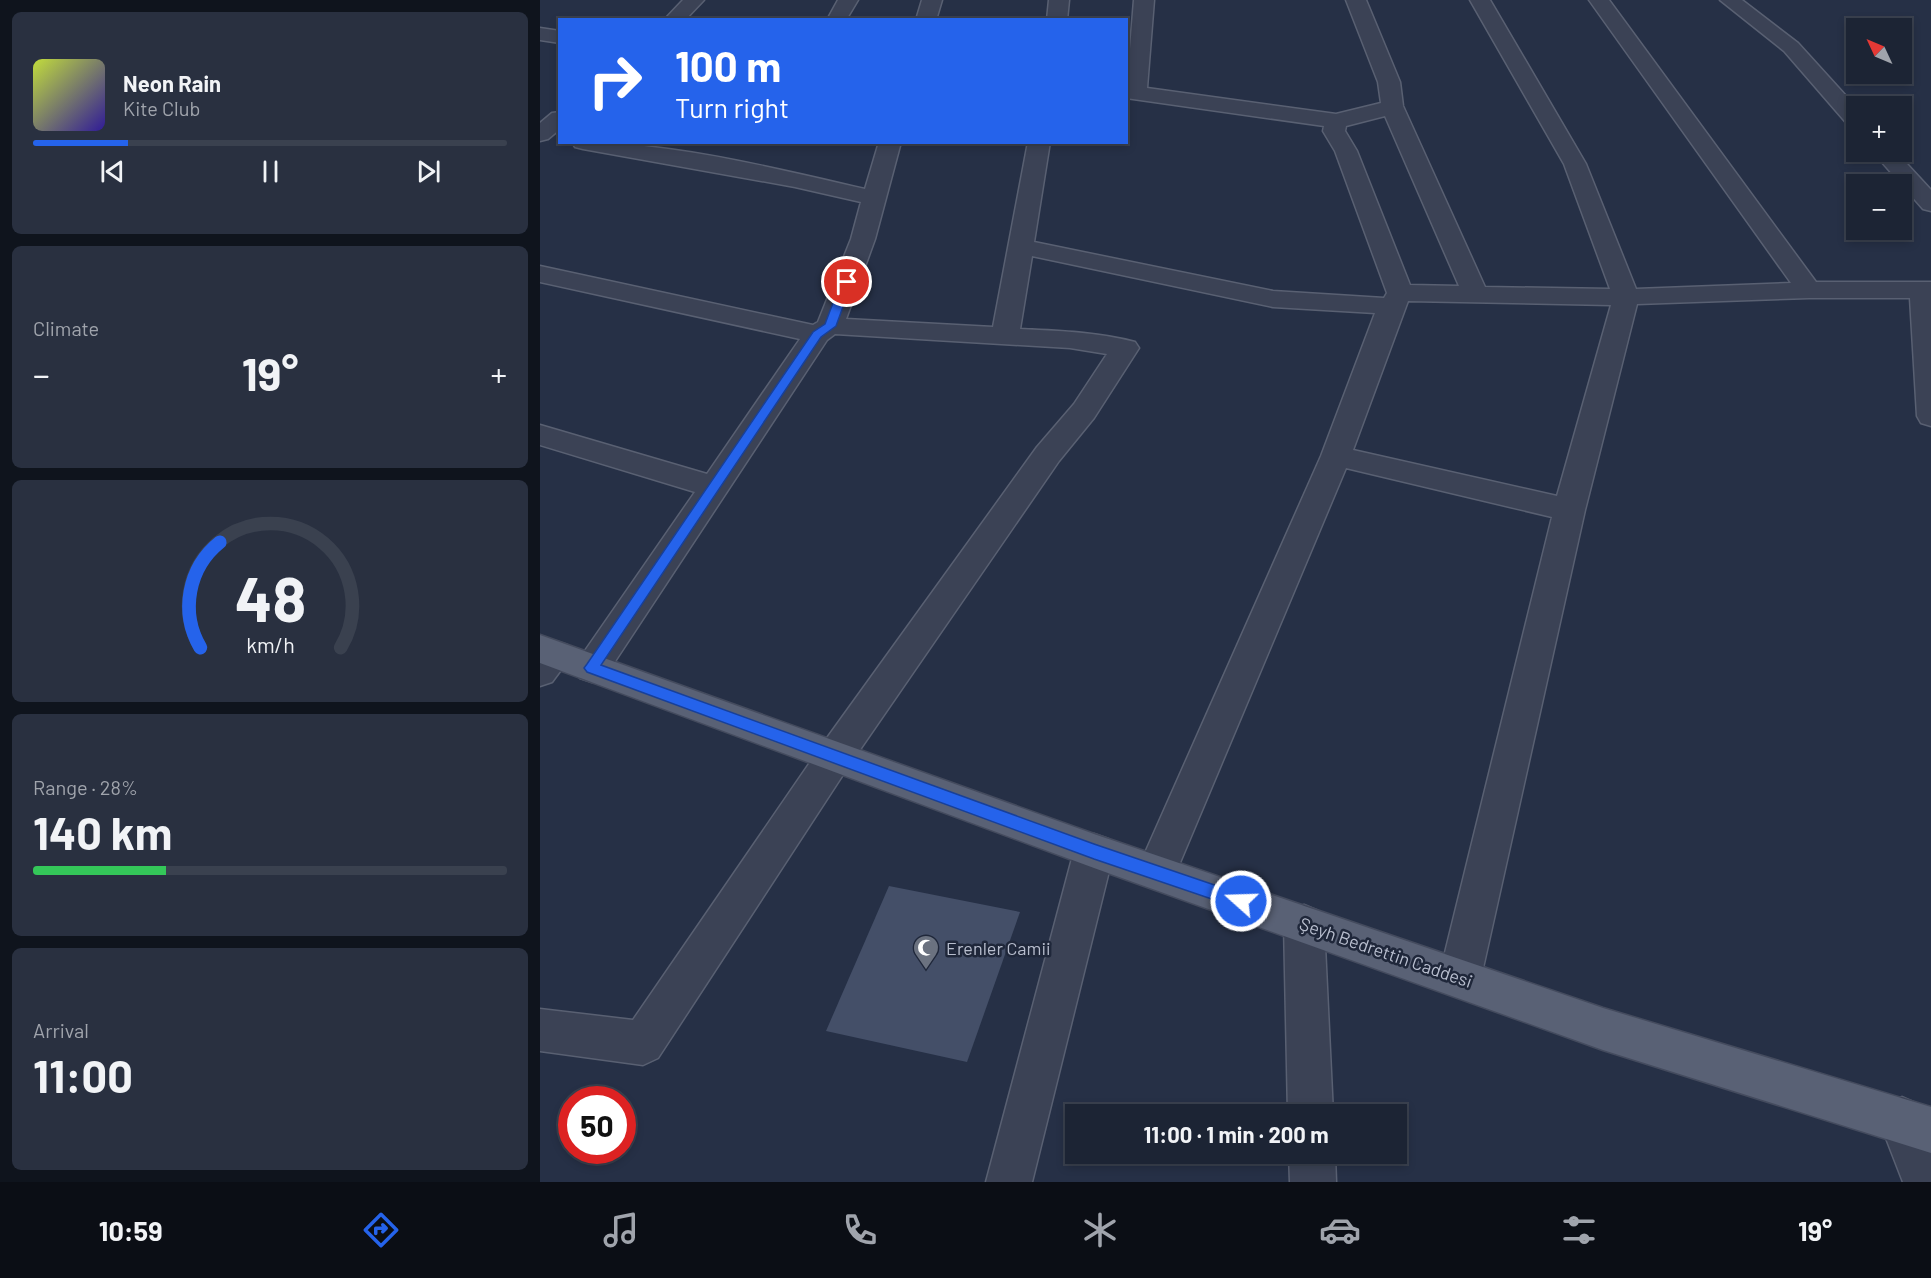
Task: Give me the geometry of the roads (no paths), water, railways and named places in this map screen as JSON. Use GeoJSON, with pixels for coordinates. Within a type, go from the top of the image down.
{"type":"FeatureCollection","features":[{"type":"Feature","properties":{"kind":"main road","name":"Şeyh Bedrettin Caddesi"},"geometry":{"type":"LineString","coordinates":[[545,659],[592,668],[1094,851],[1157,871],[1603,1029],[1916,1125]]}},
{"type":"Feature","properties":{"kind":"street"},"geometry":{"type":"LineString","coordinates":[[675,18],[694,0]]}},
{"type":"Feature","properties":{"kind":"street"},"geometry":{"type":"LineString","coordinates":[[837,18],[848,0]]}},
{"type":"Feature","properties":{"kind":"street"},"geometry":{"type":"LineString","coordinates":[[927,18],[932,0]]}},
{"type":"Feature","properties":{"kind":"street"},"geometry":{"type":"LineString","coordinates":[[1057,18],[1059,0]]}},
{"type":"Feature","properties":{"kind":"street"},"geometry":{"type":"LineString","coordinates":[[1144,0],[1131,93],[1336,121],[1361,117],[1392,106]]}},
{"type":"Feature","properties":{"kind":"street"},"geometry":{"type":"LineString","coordinates":[[1356,0],[1389,82],[1392,106],[1475,294]]}},
{"type":"Feature","properties":{"kind":"street"},"geometry":{"type":"LineString","coordinates":[[1460,977],[1569,510],[1626,297],[1575,165],[1480,0]]}},
{"type":"Feature","properties":{"kind":"street"},"geometry":{"type":"LineString","coordinates":[[1599,0],[1809,290]]}},
{"type":"Feature","properties":{"kind":"street"},"geometry":{"type":"LineString","coordinates":[[1730,0],[1791,47],[1846,109]]}},
{"type":"Feature","properties":{"kind":"street"},"geometry":{"type":"LineString","coordinates":[[540,34],[558,37]]}},
{"type":"Feature","properties":{"kind":"street"},"geometry":{"type":"LineString","coordinates":[[540,134],[558,120]]}},
{"type":"Feature","properties":{"kind":"street"},"geometry":{"type":"LineString","coordinates":[[1157,871],[1336,456],[1395,300],[1346,151],[1334,131],[1336,121]]}},
{"type":"Feature","properties":{"kind":"street"},"geometry":{"type":"LineString","coordinates":[[540,134],[558,138]]}},
{"type":"Feature","properties":{"kind":"street"},"geometry":{"type":"LineString","coordinates":[[593,144],[795,180],[875,198]]}},
{"type":"Feature","properties":{"kind":"street"},"geometry":{"type":"LineString","coordinates":[[676,160],[691,144]]}},
{"type":"Feature","properties":{"kind":"street"},"geometry":{"type":"LineString","coordinates":[[592,668],[824,330],[863,239],[889,144]]}},
{"type":"Feature","properties":{"kind":"street"},"geometry":{"type":"LineString","coordinates":[[1005,336],[1039,144]]}},
{"type":"Feature","properties":{"kind":"street"},"geometry":{"type":"LineString","coordinates":[[1893,162],[1931,204]]}},
{"type":"Feature","properties":{"kind":"street"},"geometry":{"type":"LineString","coordinates":[[1022,248],[1273,299],[1395,300],[1475,294],[1626,297],[1809,290],[1927,290],[1931,416]]}},
{"type":"Feature","properties":{"kind":"street"},"geometry":{"type":"LineString","coordinates":[[540,274],[824,330],[1005,336],[1070,340],[1125,348],[1084,411],[1048,454],[835,756],[643,1043],[540,1030]]}},
{"type":"Feature","properties":{"kind":"street"},"geometry":{"type":"LineString","coordinates":[[540,435],[715,487]]}},
{"type":"Feature","properties":{"kind":"street"},"geometry":{"type":"LineString","coordinates":[[1336,456],[1569,510]]}},
{"type":"Feature","properties":{"kind":"street"},"geometry":{"type":"LineString","coordinates":[[1009,1182],[1094,851]]}},
{"type":"Feature","properties":{"kind":"street"},"geometry":{"type":"LineString","coordinates":[[1304,924],[1311,1104]]}},
{"type":"Feature","properties":{"kind":"street"},"geometry":{"type":"LineString","coordinates":[[1916,1125],[1926,1182]]}},
{"type":"Feature","properties":{"kind":"street"},"geometry":{"type":"LineString","coordinates":[[1312,1164],[1313,1182]]}},
{"type":"Feature","properties":{"kind":"place","name":"Erenler Camii"},"geometry":{"type":"Point","coordinates":[926,971]}}]}
